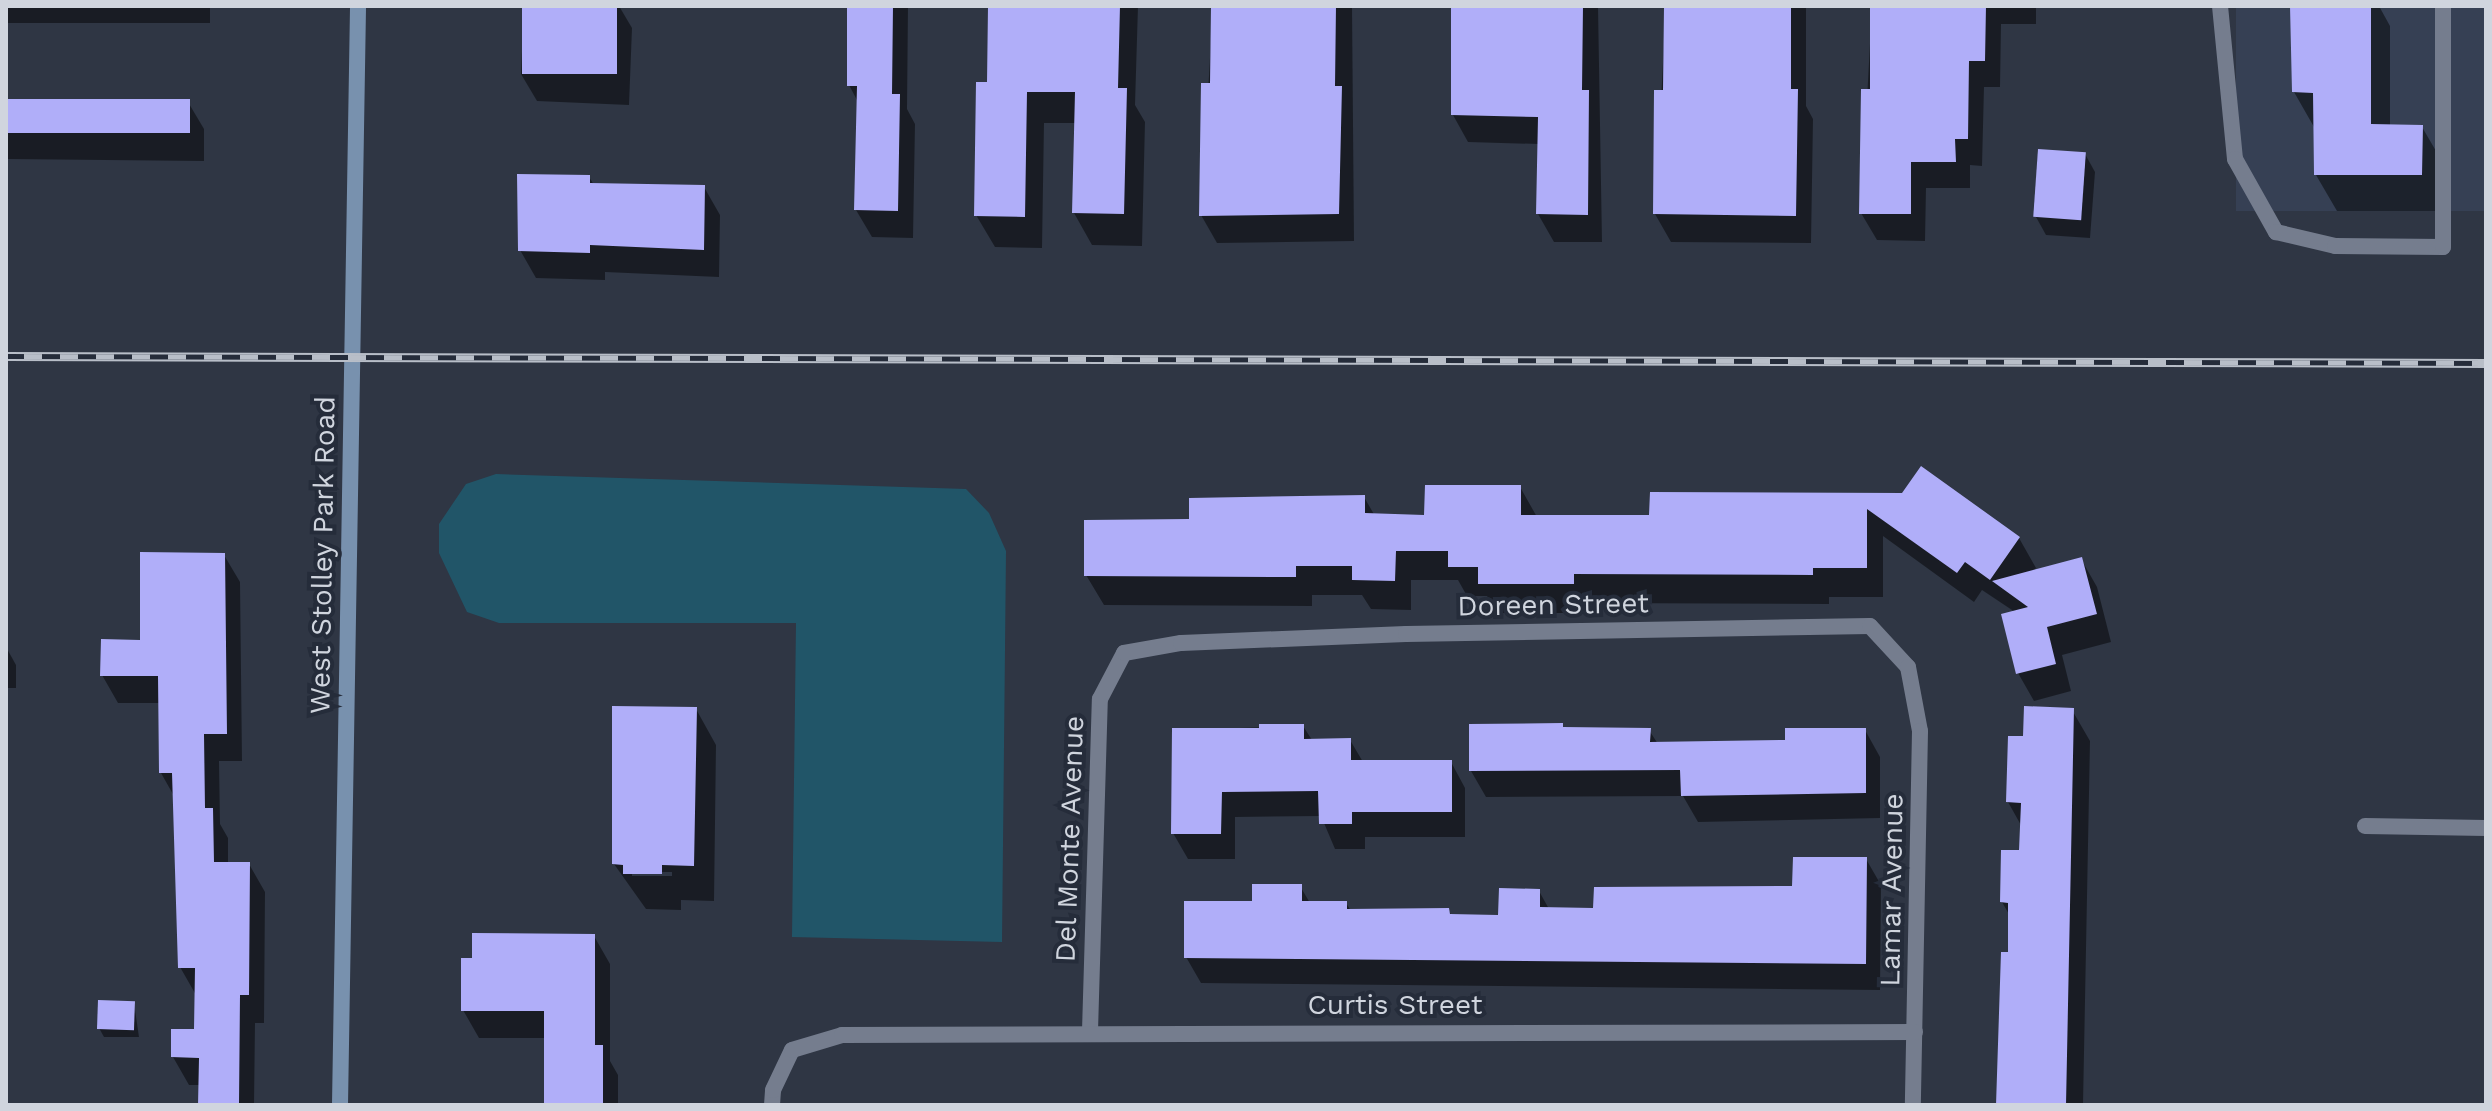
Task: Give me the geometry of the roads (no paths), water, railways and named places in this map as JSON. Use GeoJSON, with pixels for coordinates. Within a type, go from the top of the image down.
{"type":"FeatureCollection","features":[{"type":"Feature","properties":{"kind":"main road","name":"West Stolley Park Road"},"geometry":{"type":"LineString","coordinates":[[340,1105],[358,6]]}},
{"type":"Feature","properties":{"kind":"street"},"geometry":{"type":"LineString","coordinates":[[2220,6],[2235,159],[2276,232],[2335,246],[2443,247],[2443,6]]}},
{"type":"Feature","properties":{"kind":"street","name":"Doreen Street"},"geometry":{"type":"LineString","coordinates":[[1171,644],[1406,634],[1870,626],[1908,667],[1910,678]]}},
{"type":"Feature","properties":{"kind":"street","name":"Del Monte Avenue"},"geometry":{"type":"LineString","coordinates":[[1090,1031],[1100,699],[1124,653],[1171,644]]}},
{"type":"Feature","properties":{"kind":"street","name":"Lamar Avenue"},"geometry":{"type":"LineString","coordinates":[[1910,678],[1920,731],[1913,1105]]}},
{"type":"Feature","properties":{"kind":"street"},"geometry":{"type":"LineString","coordinates":[[2365,826],[2486,828]]}},
{"type":"Feature","properties":{"kind":"street","name":"Curtis Street"},"geometry":{"type":"LineString","coordinates":[[772,1105],[773,1090],[792,1050],[842,1035],[1090,1031],[1915,1032]]}},
{"type":"Feature","properties":{"kind":"railway"},"geometry":{"type":"LineString","coordinates":[[6,356],[2486,363]]}}]}
